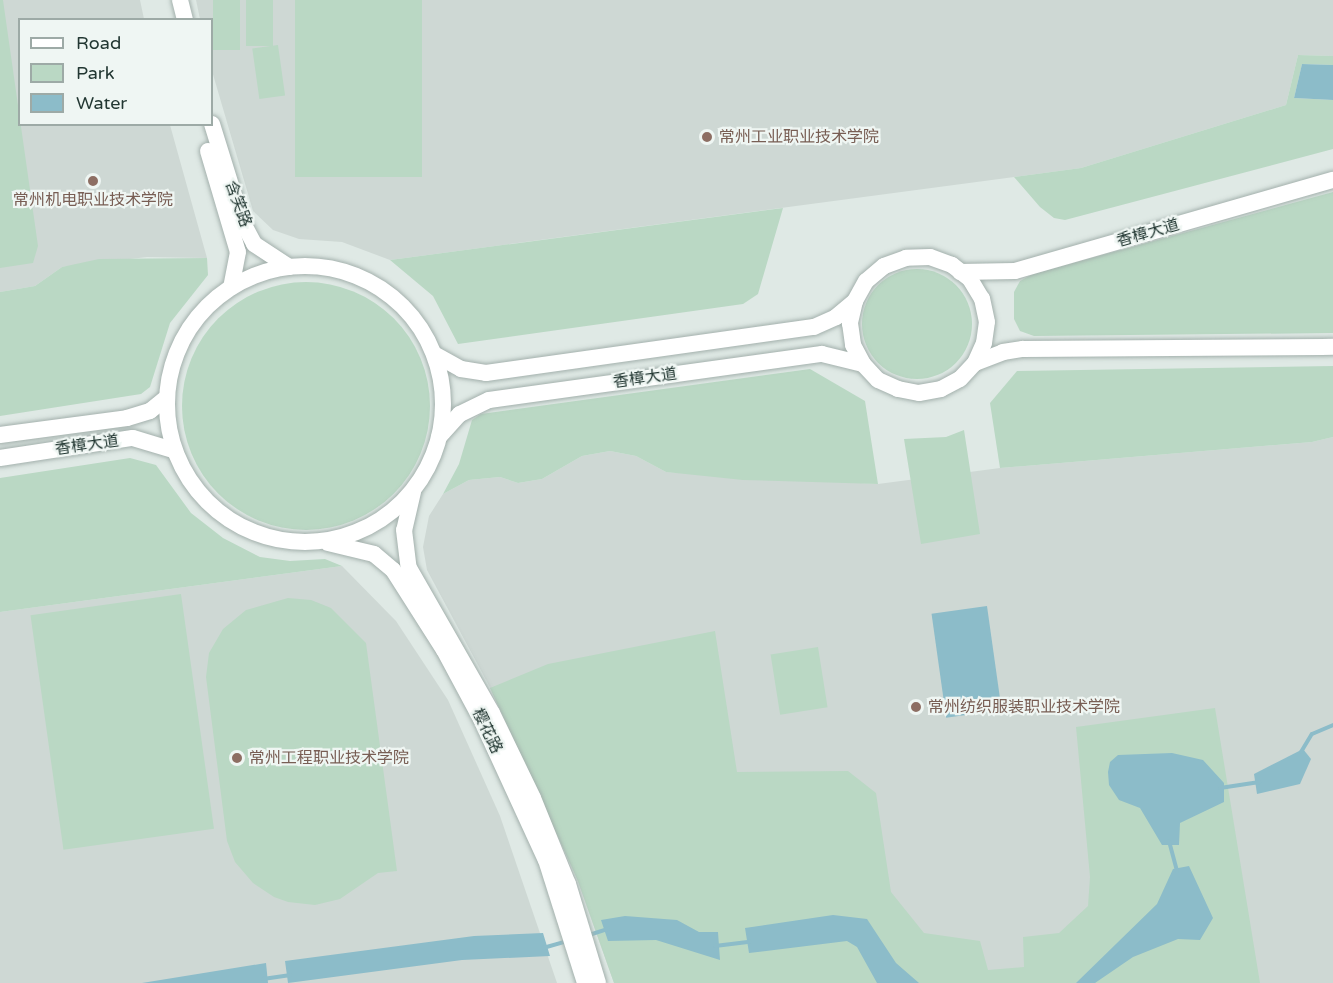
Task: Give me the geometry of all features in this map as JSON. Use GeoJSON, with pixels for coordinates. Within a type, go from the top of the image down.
{"type":"FeatureCollection","features":[{"type":"Feature","properties":{"kind":"street"},"geometry":{"type":"LineString","coordinates":[[169,0],[173,18]]}},
{"type":"Feature","properties":{"kind":"street"},"geometry":{"type":"LineString","coordinates":[[180,0],[184,18]]}},
{"type":"Feature","properties":{"kind":"street","name":"含笑路"},"geometry":{"type":"LineString","coordinates":[[201,126],[237,252],[231,287]]}},
{"type":"Feature","properties":{"kind":"street","name":"含笑路"},"geometry":{"type":"LineString","coordinates":[[213,126],[242,221],[254,244],[289,267]]}},
{"type":"Feature","properties":{"kind":"street","name":"香樟大道"},"geometry":{"type":"LineString","coordinates":[[960,272],[1015,272],[1333,180]]}},
{"type":"Feature","properties":{"kind":"street"},"geometry":{"type":"LineString","coordinates":[[930,257],[960,272],[982,299],[987,322],[984,343],[975,363],[960,379],[941,389],[919,393],[898,389],[878,380],[863,364],[853,345],[850,323],[855,301],[867,280],[884,266],[906,258],[930,257]]}},
{"type":"Feature","properties":{"kind":"street"},"geometry":{"type":"LineString","coordinates":[[289,267],[339,270],[384,291],[404,308],[434,354],[443,394],[439,438],[427,468],[414,489],[379,521],[355,534],[300,543],[261,536],[225,518],[188,480],[173,450],[166,398],[171,364],[189,327],[205,308],[231,287],[262,273],[289,267]]}},
{"type":"Feature","properties":{"kind":"street","name":"香樟大道"},"geometry":{"type":"LineString","coordinates":[[434,354],[460,369],[486,373],[813,327],[836,317],[855,301]]}},
{"type":"Feature","properties":{"kind":"street"},"geometry":{"type":"LineString","coordinates":[[975,363],[1023,349],[1333,347]]}},
{"type":"Feature","properties":{"kind":"street","name":"香樟大道"},"geometry":{"type":"LineString","coordinates":[[439,438],[460,414],[489,400],[822,354],[863,364]]}},
{"type":"Feature","properties":{"kind":"street","name":"香樟大道"},"geometry":{"type":"LineString","coordinates":[[0,435],[127,418],[150,411],[166,398]]}},
{"type":"Feature","properties":{"kind":"street","name":"香樟大道"},"geometry":{"type":"LineString","coordinates":[[0,458],[133,438],[173,450]]}},
{"type":"Feature","properties":{"kind":"street","name":"樱花路"},"geometry":{"type":"LineString","coordinates":[[414,489],[404,530],[409,568],[492,713],[533,798],[583,949],[598,983]]}},
{"type":"Feature","properties":{"kind":"street","name":"樱花路"},"geometry":{"type":"LineString","coordinates":[[316,541],[374,554],[393,570],[444,650],[481,719],[574,923]]}},
{"type":"Feature","properties":{"kind":"street","name":"樱花路"},"geometry":{"type":"LineString","coordinates":[[583,949],[585,983]]}},
{"type":"Feature","properties":{"kind":"shaded area","name":"常州机电职业技术学院"},"geometry":{"type":"Polygon","coordinates":[[[0,0],[140,0],[144,18],[18,18],[18,126],[170,126],[207,258],[147,257],[62,267],[35,286],[0,292],[0,0]]]}},
{"type":"Feature","properties":{"kind":"shaded area","name":"常州工业职业技术学院"},"geometry":{"type":"Polygon","coordinates":[[[196,0],[1333,0],[1333,56],[1298,55],[1286,105],[1081,168],[390,260],[342,242],[299,239],[273,230],[253,211],[213,74],[213,18],[200,18],[196,0]]]}},
{"type":"Feature","properties":{"kind":"shaded area","name":"常州纺织服装职业技术学院"},"geometry":{"type":"Polygon","coordinates":[[[1333,437],[1333,983],[614,983],[567,851],[493,693],[427,570],[423,547],[429,516],[443,494],[469,480],[500,477],[518,483],[542,479],[582,456],[610,451],[636,456],[666,472],[878,484],[1000,468],[1312,442],[1333,437]]]}},
{"type":"Feature","properties":{"kind":"shaded area","name":"常州工程职业技术学院"},"geometry":{"type":"Polygon","coordinates":[[[342,566],[396,621],[448,700],[500,816],[557,983],[0,983],[0,612],[342,566]]]}},
{"type":"Feature","properties":{"kind":"green space"},"geometry":{"type":"Polygon","coordinates":[[[0,0],[3,0],[18,105],[18,126],[21,126],[38,246],[33,263],[0,268],[0,0]]]}},
{"type":"Feature","properties":{"kind":"green space"},"geometry":{"type":"Polygon","coordinates":[[[213,0],[240,0],[240,50],[213,50],[213,0]]]}},
{"type":"Feature","properties":{"kind":"green space"},"geometry":{"type":"Polygon","coordinates":[[[246,0],[273,0],[273,46],[246,46],[246,0]]]}},
{"type":"Feature","properties":{"kind":"green space"},"geometry":{"type":"Polygon","coordinates":[[[295,0],[422,0],[422,177],[295,177],[295,0]]]}},
{"type":"Feature","properties":{"kind":"green space"},"geometry":{"type":"Polygon","coordinates":[[[278,45],[285,96],[259,99],[252,49],[278,45]]]}},
{"type":"Feature","properties":{"kind":"green space"},"geometry":{"type":"Polygon","coordinates":[[[1298,55],[1333,56],[1333,65],[1302,64],[1294,98],[1333,100],[1333,149],[1065,220],[1054,218],[1040,207],[1014,177],[1081,168],[1286,105],[1298,55]]]}},
{"type":"Feature","properties":{"kind":"green space"},"geometry":{"type":"Polygon","coordinates":[[[1333,192],[1333,333],[1034,336],[1020,331],[1014,319],[1014,292],[1020,281],[1033,274],[1333,192]]]}},
{"type":"Feature","properties":{"kind":"green space"},"geometry":{"type":"Polygon","coordinates":[[[783,208],[758,294],[743,304],[458,344],[433,296],[390,260],[783,208]]]}},
{"type":"Feature","properties":{"kind":"green space"},"geometry":{"type":"Polygon","coordinates":[[[207,258],[208,275],[170,323],[150,387],[141,394],[0,416],[0,292],[35,286],[62,267],[99,259],[207,258]]]}},
{"type":"Feature","properties":{"kind":"green space"},"geometry":{"type":"Polygon","coordinates":[[[917,269],[938,273],[956,285],[968,303],[972,324],[968,345],[956,363],[938,375],[917,379],[896,375],[878,363],[866,345],[862,324],[866,303],[878,285],[896,273],[917,269]]]}},
{"type":"Feature","properties":{"kind":"green space"},"geometry":{"type":"Polygon","coordinates":[[[306,282],[330,284],[353,291],[375,303],[394,318],[409,337],[421,359],[428,382],[430,406],[428,430],[421,453],[409,475],[394,494],[375,509],[353,521],[330,528],[306,530],[282,528],[259,521],[237,509],[218,494],[203,475],[191,453],[184,430],[182,406],[184,382],[191,359],[203,337],[218,318],[237,303],[259,291],[282,284],[306,282]]]}},
{"type":"Feature","properties":{"kind":"green space"},"geometry":{"type":"Polygon","coordinates":[[[1333,366],[1333,437],[1312,442],[1000,468],[990,403],[1017,371],[1333,366]]]}},
{"type":"Feature","properties":{"kind":"green space"},"geometry":{"type":"Polygon","coordinates":[[[810,369],[865,401],[878,484],[743,480],[666,472],[636,456],[610,451],[582,456],[542,479],[518,483],[500,477],[469,480],[443,494],[459,464],[472,420],[481,414],[810,369]]]}},
{"type":"Feature","properties":{"kind":"green space"},"geometry":{"type":"Polygon","coordinates":[[[964,430],[980,534],[921,544],[904,439],[946,437],[964,430]]]}},
{"type":"Feature","properties":{"kind":"green space"},"geometry":{"type":"Polygon","coordinates":[[[130,458],[156,465],[191,513],[223,538],[260,557],[290,561],[325,559],[342,566],[0,612],[0,478],[130,458]]]}},
{"type":"Feature","properties":{"kind":"green space"},"geometry":{"type":"Polygon","coordinates":[[[181,594],[214,829],[63,850],[30,615],[181,594]]]}},
{"type":"Feature","properties":{"kind":"green space"},"geometry":{"type":"Polygon","coordinates":[[[288,598],[311,600],[331,608],[366,643],[397,871],[378,873],[340,899],[315,905],[288,902],[274,897],[253,883],[235,862],[227,841],[206,677],[209,653],[223,629],[246,610],[288,598]]]}},
{"type":"Feature","properties":{"kind":"green space"},"geometry":{"type":"Polygon","coordinates":[[[715,631],[737,772],[848,771],[876,793],[891,892],[924,933],[980,941],[988,970],[1024,967],[1023,937],[1059,933],[1088,906],[1090,877],[1076,727],[1215,708],[1260,983],[614,983],[578,881],[490,688],[548,664],[715,631]]]}},
{"type":"Feature","properties":{"kind":"green space"},"geometry":{"type":"Polygon","coordinates":[[[818,647],[828,707],[780,715],[771,655],[818,647]]]}},
{"type":"Feature","properties":{"kind":"water"},"geometry":{"type":"Polygon","coordinates":[[[1302,64],[1333,65],[1333,100],[1294,98],[1302,64]]]}},
{"type":"Feature","properties":{"kind":"water"},"geometry":{"type":"Polygon","coordinates":[[[987,606],[1002,710],[946,718],[932,614],[987,606]]]}},
{"type":"Feature","properties":{"kind":"water"},"geometry":{"type":"Polygon","coordinates":[[[1303,749],[1311,759],[1300,784],[1257,794],[1254,774],[1303,749]]]}},
{"type":"Feature","properties":{"kind":"water"},"geometry":{"type":"Polygon","coordinates":[[[1172,753],[1203,760],[1224,783],[1224,802],[1180,823],[1179,845],[1162,845],[1140,808],[1119,800],[1109,785],[1108,772],[1110,762],[1118,755],[1172,753]]]}},
{"type":"Feature","properties":{"kind":"water"},"geometry":{"type":"Polygon","coordinates":[[[1189,866],[1213,918],[1200,940],[1178,939],[1133,957],[1095,983],[1076,983],[1157,904],[1173,869],[1189,866]]]}},
{"type":"Feature","properties":{"kind":"water"},"geometry":{"type":"Polygon","coordinates":[[[833,915],[867,919],[896,963],[919,983],[877,983],[857,947],[847,941],[749,953],[745,928],[833,915]]]}},
{"type":"Feature","properties":{"kind":"water"},"geometry":{"type":"Polygon","coordinates":[[[625,916],[677,920],[699,932],[718,932],[720,960],[656,940],[608,941],[601,920],[625,916]]]}},
{"type":"Feature","properties":{"kind":"water"},"geometry":{"type":"Polygon","coordinates":[[[543,933],[550,956],[462,960],[288,983],[285,961],[474,936],[543,933]]]}},
{"type":"Feature","properties":{"kind":"water"},"geometry":{"type":"Polygon","coordinates":[[[266,963],[268,983],[142,983],[266,963]]]}},
{"type":"Feature","properties":{"kind":"waterway"},"geometry":{"type":"LineString","coordinates":[[1301,752],[1312,734],[1333,725]]}},
{"type":"Feature","properties":{"kind":"waterway"},"geometry":{"type":"LineString","coordinates":[[1220,788],[1260,782]]}},
{"type":"Feature","properties":{"kind":"waterway"},"geometry":{"type":"LineString","coordinates":[[1169,841],[1177,871]]}},
{"type":"Feature","properties":{"kind":"waterway"},"geometry":{"type":"LineString","coordinates":[[589,935],[608,929]]}},
{"type":"Feature","properties":{"kind":"waterway"},"geometry":{"type":"LineString","coordinates":[[543,948],[568,941]]}},
{"type":"Feature","properties":{"kind":"waterway"},"geometry":{"type":"LineString","coordinates":[[715,946],[750,942]]}},
{"type":"Feature","properties":{"kind":"waterway"},"geometry":{"type":"LineString","coordinates":[[263,979],[291,975]]}},
{"type":"Feature","properties":{"kind":"place","name":"常州工业职业技术学院"},"geometry":{"type":"Point","coordinates":[707,137]}},
{"type":"Feature","properties":{"kind":"place","name":"常州机电职业技术学院"},"geometry":{"type":"Point","coordinates":[93,181]}},
{"type":"Feature","properties":{"kind":"place","name":"常州纺织服装职业技术学院"},"geometry":{"type":"Point","coordinates":[916,707]}},
{"type":"Feature","properties":{"kind":"place","name":"常州工程职业技术学院"},"geometry":{"type":"Point","coordinates":[237,758]}}]}
